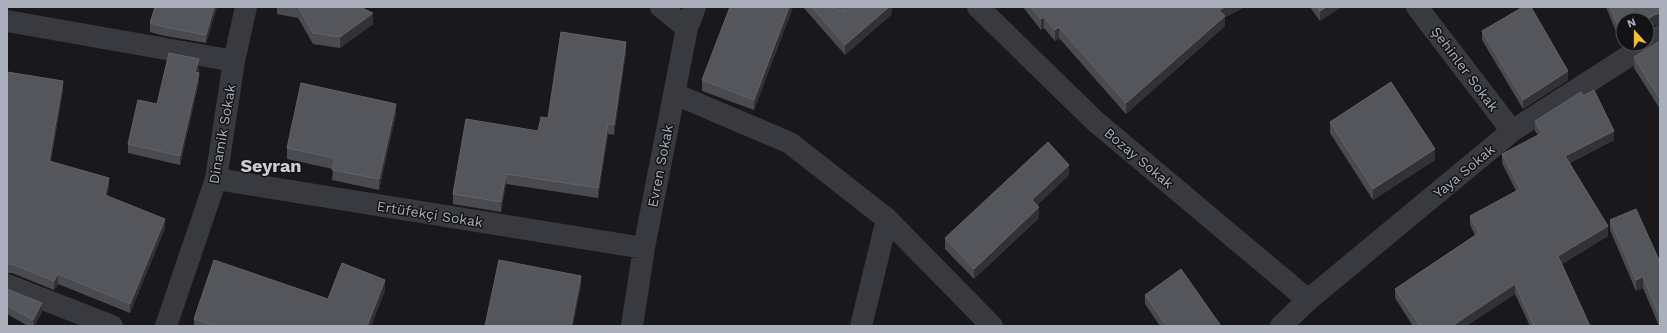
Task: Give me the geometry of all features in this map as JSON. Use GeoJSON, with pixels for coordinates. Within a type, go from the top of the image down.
{"type":"FeatureCollection","features":[{"type":"Feature","properties":{"kind":"street","name":"Dinamik Sokak"},"geometry":{"type":"LineString","coordinates":[[166,326],[216,179],[234,60],[246,7]]}},
{"type":"Feature","properties":{"kind":"street"},"geometry":{"type":"LineString","coordinates":[[660,7],[687,28]]}},
{"type":"Feature","properties":{"kind":"street","name":"Evren Sokak"},"geometry":{"type":"LineString","coordinates":[[632,326],[644,248],[687,28],[695,7]]}},
{"type":"Feature","properties":{"kind":"street","name":"Bozay Sokak"},"geometry":{"type":"LineString","coordinates":[[978,7],[1095,121],[1308,300]]}},
{"type":"Feature","properties":{"kind":"street","name":"Şehinler Sokak"},"geometry":{"type":"LineString","coordinates":[[1417,7],[1512,131]]}},
{"type":"Feature","properties":{"kind":"street"},"geometry":{"type":"LineString","coordinates":[[7,21],[234,60]]}},
{"type":"Feature","properties":{"kind":"street","name":"Yaya Sokak"},"geometry":{"type":"LineString","coordinates":[[1281,326],[1308,300],[1512,131],[1660,36]]}},
{"type":"Feature","properties":{"kind":"street"},"geometry":{"type":"LineString","coordinates":[[675,94],[790,143],[887,219],[992,326]]}},
{"type":"Feature","properties":{"kind":"street","name":"Ertüfekçi Sokak"},"geometry":{"type":"LineString","coordinates":[[216,179],[644,248]]}},
{"type":"Feature","properties":{"kind":"street"},"geometry":{"type":"LineString","coordinates":[[861,326],[887,219]]}},
{"type":"Feature","properties":{"kind":"street"},"geometry":{"type":"LineString","coordinates":[[7,284],[88,322],[112,326]]}},
{"type":"Feature","properties":{"kind":"building"},"geometry":{"type":"Polygon","coordinates":[[[155,7],[214,7],[206,35],[150,23],[155,7]]]}},
{"type":"Feature","properties":{"kind":"building"},"geometry":{"type":"Polygon","coordinates":[[[298,7],[360,7],[373,13],[340,37],[313,33],[298,7]]]}},
{"type":"Feature","properties":{"kind":"building"},"geometry":{"type":"Polygon","coordinates":[[[730,7],[789,7],[754,100],[702,80],[730,7]]]}},
{"type":"Feature","properties":{"kind":"building"},"geometry":{"type":"Polygon","coordinates":[[[812,7],[831,7],[845,12],[840,7],[889,7],[845,45],[812,7]]]}},
{"type":"Feature","properties":{"kind":"building"},"geometry":{"type":"Polygon","coordinates":[[[1031,7],[1225,7],[1219,10],[1225,16],[1126,103],[1059,27],[1055,30],[1044,17],[1041,19],[1031,7]]]}},
{"type":"Feature","properties":{"kind":"building"},"geometry":{"type":"Polygon","coordinates":[[[1317,7],[1326,7],[1320,11],[1317,7]]]}},
{"type":"Feature","properties":{"kind":"building"},"geometry":{"type":"Polygon","coordinates":[[[1523,7],[1531,7],[1568,71],[1523,100],[1482,31],[1523,7]]]}},
{"type":"Feature","properties":{"kind":"building"},"geometry":{"type":"Polygon","coordinates":[[[1610,7],[1660,7],[1660,13],[1655,15],[1655,12],[1615,12],[1615,19],[1610,7]]]}},
{"type":"Feature","properties":{"kind":"building"},"geometry":{"type":"Polygon","coordinates":[[[561,32],[626,42],[614,125],[608,124],[598,188],[506,174],[501,202],[453,194],[466,119],[538,131],[541,117],[548,118],[561,32]]]}},
{"type":"Feature","properties":{"kind":"building"},"geometry":{"type":"Polygon","coordinates":[[[1660,41],[1660,99],[1634,57],[1642,52],[1655,52],[1655,44],[1660,41]]]}},
{"type":"Feature","properties":{"kind":"building"},"geometry":{"type":"Polygon","coordinates":[[[169,53],[199,59],[195,72],[199,73],[180,156],[128,144],[138,100],[157,104],[169,53]]]}},
{"type":"Feature","properties":{"kind":"building"},"geometry":{"type":"Polygon","coordinates":[[[7,72],[63,81],[49,161],[109,178],[105,195],[165,219],[130,304],[58,274],[54,281],[12,264],[7,264],[7,72]]]}},
{"type":"Feature","properties":{"kind":"building"},"geometry":{"type":"Polygon","coordinates":[[[1391,82],[1435,149],[1373,189],[1330,122],[1391,82]]]}},
{"type":"Feature","properties":{"kind":"building"},"geometry":{"type":"Polygon","coordinates":[[[301,83],[396,104],[379,179],[332,170],[335,158],[287,148],[301,83]]]}},
{"type":"Feature","properties":{"kind":"building"},"geometry":{"type":"Polygon","coordinates":[[[1594,90],[1614,131],[1565,156],[1608,226],[1558,256],[1590,326],[1534,326],[1515,284],[1452,326],[1420,326],[1395,289],[1479,233],[1470,216],[1520,189],[1502,154],[1542,133],[1535,121],[1581,92],[1583,96],[1594,90]]]}},
{"type":"Feature","properties":{"kind":"building"},"geometry":{"type":"Polygon","coordinates":[[[1048,142],[1069,165],[1032,200],[1039,207],[974,269],[945,238],[1048,142]]]}},
{"type":"Feature","properties":{"kind":"building"},"geometry":{"type":"Polygon","coordinates":[[[1636,209],[1659,260],[1660,259],[1660,318],[1643,277],[1636,280],[1610,220],[1636,209]]]}},
{"type":"Feature","properties":{"kind":"building"},"geometry":{"type":"Polygon","coordinates":[[[214,260],[328,299],[342,263],[385,280],[367,326],[215,326],[194,319],[214,260]]]}},
{"type":"Feature","properties":{"kind":"building"},"geometry":{"type":"Polygon","coordinates":[[[499,260],[581,276],[571,326],[485,326],[499,260]]]}},
{"type":"Feature","properties":{"kind":"building"},"geometry":{"type":"Polygon","coordinates":[[[1181,269],[1221,326],[1167,326],[1145,295],[1181,269]]]}},
{"type":"Feature","properties":{"kind":"building"},"geometry":{"type":"Polygon","coordinates":[[[7,289],[42,303],[33,320],[7,305],[7,289]]]}},
{"type":"Feature","properties":{"kind":"district","name":"Seyran"},"geometry":{"type":"Point","coordinates":[271,166]}}]}
